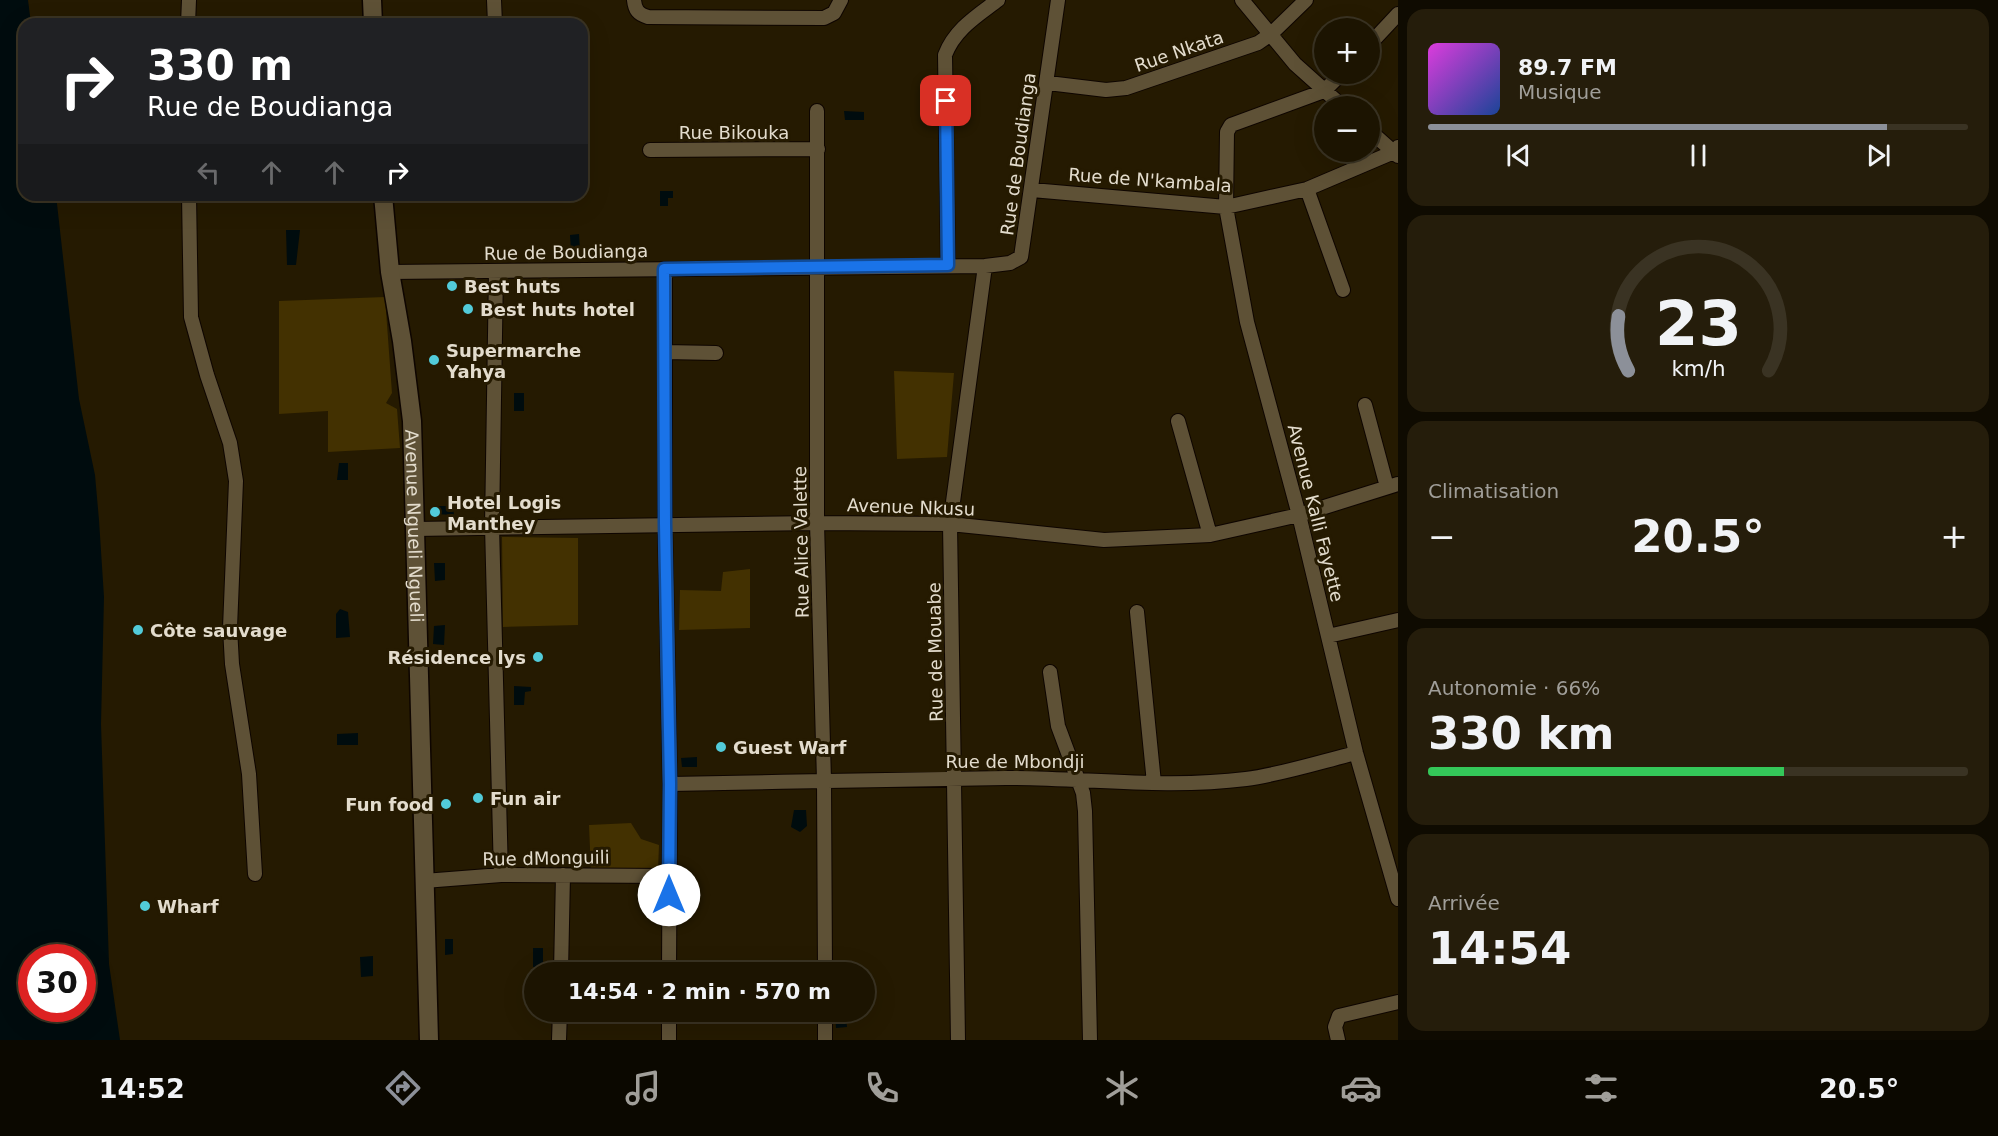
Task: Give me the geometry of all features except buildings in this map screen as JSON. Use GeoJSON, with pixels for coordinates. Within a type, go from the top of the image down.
{"type":"FeatureCollection","features":[{"type":"Feature","properties":{"kind":"street"},"geometry":{"type":"LineString","coordinates":[[188,18],[189,0]]}},
{"type":"Feature","properties":{"kind":"street"},"geometry":{"type":"LineString","coordinates":[[372,0],[373,18]]}},
{"type":"Feature","properties":{"kind":"street"},"geometry":{"type":"LineString","coordinates":[[494,0],[495,18]]}},
{"type":"Feature","properties":{"kind":"street"},"geometry":{"type":"LineString","coordinates":[[635,5],[641,15],[648,16],[824,18],[834,13],[841,0]]}},
{"type":"Feature","properties":{"kind":"street"},"geometry":{"type":"LineString","coordinates":[[948,265],[945,55],[951,40],[960,29],[998,0]]}},
{"type":"Feature","properties":{"kind":"street","name":"Rue de Boudianga"},"geometry":{"type":"LineString","coordinates":[[390,272],[985,266],[1010,263],[1021,257],[1048,83],[1058,0]]}},
{"type":"Feature","properties":{"kind":"street"},"geometry":{"type":"LineString","coordinates":[[1242,0],[1295,64],[1330,96]]}},
{"type":"Feature","properties":{"kind":"street","name":"Rue Nkata"},"geometry":{"type":"LineString","coordinates":[[1048,83],[1118,90],[1258,43],[1271,34],[1306,0]]}},
{"type":"Feature","properties":{"kind":"street"},"geometry":{"type":"LineString","coordinates":[[1380,33],[1398,14]]}},
{"type":"Feature","properties":{"kind":"street"},"geometry":{"type":"LineString","coordinates":[[1324,91],[1331,84]]}},
{"type":"Feature","properties":{"kind":"street","name":"Avenue Kalli Fayette"},"geometry":{"type":"LineString","coordinates":[[1324,91],[1237,121],[1227,132],[1226,207],[1247,322],[1299,515],[1356,753],[1394,868],[1398,899]]}},
{"type":"Feature","properties":{"kind":"street","name":"Rue Alice Valette"},"geometry":{"type":"LineString","coordinates":[[817,111],[817,523],[824,781],[825,962]]}},
{"type":"Feature","properties":{"kind":"street"},"geometry":{"type":"LineString","coordinates":[[1380,139],[1397,152]]}},
{"type":"Feature","properties":{"kind":"street","name":"Rue Bikouka"},"geometry":{"type":"LineString","coordinates":[[650,150],[818,149]]}},
{"type":"Feature","properties":{"kind":"street","name":"Rue de N'kambala"},"geometry":{"type":"LineString","coordinates":[[1032,190],[1226,207],[1307,189],[1397,152]]}},
{"type":"Feature","properties":{"kind":"street"},"geometry":{"type":"LineString","coordinates":[[1307,189],[1343,290]]}},
{"type":"Feature","properties":{"kind":"street"},"geometry":{"type":"LineString","coordinates":[[189,201],[191,317],[210,385],[230,443],[236,481],[230,628],[249,774],[255,874]]}},
{"type":"Feature","properties":{"kind":"street","name":"Avenue Ngueli Ngueli"},"geometry":{"type":"LineString","coordinates":[[384,201],[390,272],[410,397],[429,1040]]}},
{"type":"Feature","properties":{"kind":"street","name":"Rue de Mouabe"},"geometry":{"type":"LineString","coordinates":[[958,1040],[956,778],[950,524],[985,266]]}},
{"type":"Feature","properties":{"kind":"street"},"geometry":{"type":"LineString","coordinates":[[664,269],[665,524],[670,784],[669,962]]}},
{"type":"Feature","properties":{"kind":"street"},"geometry":{"type":"LineString","coordinates":[[496,271],[492,526],[501,875]]}},
{"type":"Feature","properties":{"kind":"street"},"geometry":{"type":"LineString","coordinates":[[664,352],[716,353]]}},
{"type":"Feature","properties":{"kind":"street"},"geometry":{"type":"LineString","coordinates":[[1365,405],[1393,486]]}},
{"type":"Feature","properties":{"kind":"street"},"geometry":{"type":"LineString","coordinates":[[1178,421],[1210,535]]}},
{"type":"Feature","properties":{"kind":"street","name":"Avenue Nkusu"},"geometry":{"type":"LineString","coordinates":[[415,529],[665,524],[950,524],[1104,540],[1210,535],[1299,515],[1393,486]]}},
{"type":"Feature","properties":{"kind":"street"},"geometry":{"type":"LineString","coordinates":[[1137,612],[1154,783]]}},
{"type":"Feature","properties":{"kind":"street"},"geometry":{"type":"LineString","coordinates":[[1328,636],[1398,620]]}},
{"type":"Feature","properties":{"kind":"street"},"geometry":{"type":"LineString","coordinates":[[1050,672],[1058,726],[1077,779],[1085,811],[1090,1040]]}},
{"type":"Feature","properties":{"kind":"street","name":"Rue de Mbondji"},"geometry":{"type":"LineString","coordinates":[[670,784],[956,778],[1077,779],[1154,783],[1244,779],[1289,771],[1356,753]]}},
{"type":"Feature","properties":{"kind":"street","name":"Rue dMonguili"},"geometry":{"type":"LineString","coordinates":[[424,881],[501,875],[669,876]]}},
{"type":"Feature","properties":{"kind":"street"},"geometry":{"type":"LineString","coordinates":[[561,962],[563,875]]}},
{"type":"Feature","properties":{"kind":"street"},"geometry":{"type":"LineString","coordinates":[[1338,1040],[1335,1027],[1339,1016],[1398,1002]]}},
{"type":"Feature","properties":{"kind":"street"},"geometry":{"type":"LineString","coordinates":[[559,1040],[560,1022]]}},
{"type":"Feature","properties":{"kind":"street"},"geometry":{"type":"LineString","coordinates":[[669,1022],[669,1040]]}},
{"type":"Feature","properties":{"kind":"street"},"geometry":{"type":"LineString","coordinates":[[825,1022],[825,1040]]}},
{"type":"Feature","properties":{"kind":"shaded area"},"geometry":{"type":"Polygon","coordinates":[[[0,0],[28,0],[30,18],[18,18],[18,201],[57,201],[79,399],[95,475],[104,597],[101,724],[109,964],[120,1040],[0,1040],[0,0]]]}},
{"type":"Feature","properties":{"kind":"shaded area"},"geometry":{"type":"Polygon","coordinates":[[[844,111],[864,112],[864,120],[845,120],[844,111]]]}},
{"type":"Feature","properties":{"kind":"shaded area"},"geometry":{"type":"Polygon","coordinates":[[[660,191],[673,191],[673,198],[668,198],[668,206],[660,206],[660,191]]]}},
{"type":"Feature","properties":{"kind":"shaded area"},"geometry":{"type":"Polygon","coordinates":[[[286,230],[300,230],[296,265],[287,265],[286,230]]]}},
{"type":"Feature","properties":{"kind":"shaded area"},"geometry":{"type":"Polygon","coordinates":[[[579,234],[580,251],[571,251],[570,235],[579,234]]]}},
{"type":"Feature","properties":{"kind":"shaded area"},"geometry":{"type":"Polygon","coordinates":[[[385,297],[392,393],[386,403],[397,409],[400,448],[328,452],[328,411],[279,414],[279,301],[385,297]]]}},
{"type":"Feature","properties":{"kind":"shaded area"},"geometry":{"type":"Polygon","coordinates":[[[894,371],[954,373],[947,457],[897,459],[894,371]]]}},
{"type":"Feature","properties":{"kind":"shaded area"},"geometry":{"type":"Polygon","coordinates":[[[514,393],[524,393],[524,411],[514,411],[514,393]]]}},
{"type":"Feature","properties":{"kind":"shaded area"},"geometry":{"type":"Polygon","coordinates":[[[339,463],[348,463],[348,480],[337,480],[339,463]]]}},
{"type":"Feature","properties":{"kind":"shaded area"},"geometry":{"type":"Polygon","coordinates":[[[434,506],[453,506],[454,515],[435,514],[434,506]]]}},
{"type":"Feature","properties":{"kind":"shaded area"},"geometry":{"type":"Polygon","coordinates":[[[502,537],[578,538],[578,625],[503,627],[502,537]]]}},
{"type":"Feature","properties":{"kind":"shaded area"},"geometry":{"type":"Polygon","coordinates":[[[434,563],[445,563],[445,580],[435,581],[434,563]]]}},
{"type":"Feature","properties":{"kind":"shaded area"},"geometry":{"type":"Polygon","coordinates":[[[750,569],[750,628],[679,630],[680,590],[721,591],[723,572],[750,569]]]}},
{"type":"Feature","properties":{"kind":"shaded area"},"geometry":{"type":"Polygon","coordinates":[[[340,609],[348,612],[350,637],[336,638],[336,614],[340,609]]]}},
{"type":"Feature","properties":{"kind":"shaded area"},"geometry":{"type":"Polygon","coordinates":[[[445,625],[444,645],[433,644],[434,626],[445,625]]]}},
{"type":"Feature","properties":{"kind":"shaded area"},"geometry":{"type":"Polygon","coordinates":[[[514,686],[531,687],[531,691],[525,692],[524,705],[514,705],[514,686]]]}},
{"type":"Feature","properties":{"kind":"shaded area"},"geometry":{"type":"Polygon","coordinates":[[[358,733],[358,745],[337,745],[337,734],[358,733]]]}},
{"type":"Feature","properties":{"kind":"shaded area"},"geometry":{"type":"Polygon","coordinates":[[[697,757],[697,767],[682,767],[681,758],[697,757]]]}},
{"type":"Feature","properties":{"kind":"shaded area"},"geometry":{"type":"Polygon","coordinates":[[[794,810],[806,810],[807,826],[800,832],[791,827],[794,810]]]}},
{"type":"Feature","properties":{"kind":"shaded area"},"geometry":{"type":"Polygon","coordinates":[[[631,823],[641,839],[659,845],[658,870],[637,868],[591,872],[589,825],[631,823]]]}},
{"type":"Feature","properties":{"kind":"shaded area"},"geometry":{"type":"Polygon","coordinates":[[[445,939],[453,939],[453,954],[445,955],[445,939]]]}},
{"type":"Feature","properties":{"kind":"shaded area"},"geometry":{"type":"Polygon","coordinates":[[[533,948],[543,948],[543,962],[533,962],[533,948]]]}},
{"type":"Feature","properties":{"kind":"shaded area"},"geometry":{"type":"Polygon","coordinates":[[[373,956],[373,976],[361,977],[360,957],[373,956]]]}},
{"type":"Feature","properties":{"kind":"shaded area"},"geometry":{"type":"Polygon","coordinates":[[[836,1022],[846,1022],[847,1027],[836,1028],[836,1022]]]}},
{"type":"Feature","properties":{"kind":"place","name":"Best huts"},"geometry":{"type":"Point","coordinates":[452,286]}},
{"type":"Feature","properties":{"kind":"place","name":"Best huts hotel"},"geometry":{"type":"Point","coordinates":[468,309]}},
{"type":"Feature","properties":{"kind":"place","name":"Supermarche Yahya"},"geometry":{"type":"Point","coordinates":[434,360]}},
{"type":"Feature","properties":{"kind":"place","name":"Hotel Logis Manthey"},"geometry":{"type":"Point","coordinates":[435,512]}},
{"type":"Feature","properties":{"kind":"place","name":"Côte sauvage"},"geometry":{"type":"Point","coordinates":[138,630]}},
{"type":"Feature","properties":{"kind":"place","name":"Résidence lys"},"geometry":{"type":"Point","coordinates":[538,657]}},
{"type":"Feature","properties":{"kind":"place","name":"Guest Warf"},"geometry":{"type":"Point","coordinates":[721,747]}},
{"type":"Feature","properties":{"kind":"place","name":"Fun air"},"geometry":{"type":"Point","coordinates":[478,798]}},
{"type":"Feature","properties":{"kind":"place","name":"Fun food"},"geometry":{"type":"Point","coordinates":[446,804]}},
{"type":"Feature","properties":{"kind":"place","name":"Wharf"},"geometry":{"type":"Point","coordinates":[145,906]}},
{"type":"Feature","properties":{"kind":"route"},"geometry":{"type":"LineString","coordinates":[[669,895],[670,784],[665,524],[664,269],[948,265],[946,101]]}}]}
